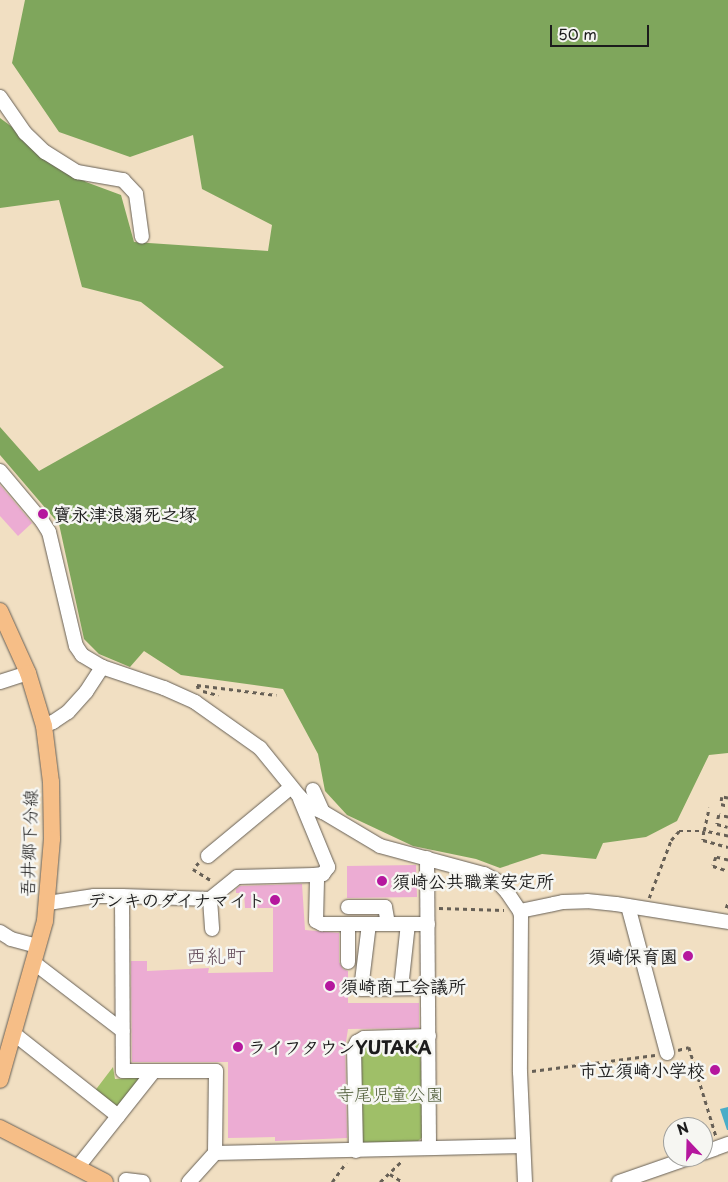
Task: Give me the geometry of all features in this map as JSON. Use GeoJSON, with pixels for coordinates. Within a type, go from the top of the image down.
{"type":"FeatureCollection","features":[{"type":"Feature","properties":{"kind":"main road","name":"吾井郷下分線"},"geometry":{"type":"LineString","coordinates":[[0,612],[28,673],[44,726],[52,809],[48,903],[13,1033],[4,1050],[0,1080]]}},
{"type":"Feature","properties":{"kind":"main road"},"geometry":{"type":"LineString","coordinates":[[0,1128],[105,1182]]}},
{"type":"Feature","properties":{"kind":"street"},"geometry":{"type":"LineString","coordinates":[[0,97],[26,133],[45,152],[77,172],[123,180],[136,194],[142,237]]}},
{"type":"Feature","properties":{"kind":"street"},"geometry":{"type":"LineString","coordinates":[[0,471],[50,532],[76,646],[82,655],[102,667],[164,688],[195,702],[262,745],[295,792],[328,867],[323,874],[314,875],[237,876],[210,899],[94,896],[48,903]]}},
{"type":"Feature","properties":{"kind":"street"},"geometry":{"type":"LineString","coordinates":[[44,726],[68,712],[86,692],[102,667]]}},
{"type":"Feature","properties":{"kind":"street"},"geometry":{"type":"LineString","coordinates":[[0,682],[28,673]]}},
{"type":"Feature","properties":{"kind":"street"},"geometry":{"type":"LineString","coordinates":[[313,790],[323,812]]}},
{"type":"Feature","properties":{"kind":"street"},"geometry":{"type":"LineString","coordinates":[[295,792],[311,807],[323,812],[380,846],[465,867],[497,881],[520,911],[520,1072],[525,1182]]}},
{"type":"Feature","properties":{"kind":"street"},"geometry":{"type":"LineString","coordinates":[[208,856],[295,792]]}},
{"type":"Feature","properties":{"kind":"street"},"geometry":{"type":"LineString","coordinates":[[427,858],[429,1148]]}},
{"type":"Feature","properties":{"kind":"street"},"geometry":{"type":"LineString","coordinates":[[314,875],[317,880],[316,921],[348,924],[428,924]]}},
{"type":"Feature","properties":{"kind":"street"},"geometry":{"type":"LineString","coordinates":[[122,896],[123,1071],[216,1071],[215,1153],[189,1182]]}},
{"type":"Feature","properties":{"kind":"street"},"geometry":{"type":"LineString","coordinates":[[210,899],[212,929]]}},
{"type":"Feature","properties":{"kind":"street"},"geometry":{"type":"LineString","coordinates":[[520,911],[563,902],[587,901],[645,908],[728,922]]}},
{"type":"Feature","properties":{"kind":"street"},"geometry":{"type":"LineString","coordinates":[[628,906],[667,1053]]}},
{"type":"Feature","properties":{"kind":"street"},"geometry":{"type":"LineString","coordinates":[[348,907],[385,907],[388,924]]}},
{"type":"Feature","properties":{"kind":"street"},"geometry":{"type":"LineString","coordinates":[[348,924],[348,962]]}},
{"type":"Feature","properties":{"kind":"street"},"geometry":{"type":"LineString","coordinates":[[369,924],[361,988],[429,988]]}},
{"type":"Feature","properties":{"kind":"street"},"geometry":{"type":"LineString","coordinates":[[401,988],[408,924]]}},
{"type":"Feature","properties":{"kind":"street"},"geometry":{"type":"LineString","coordinates":[[0,932],[11,939],[37,946]]}},
{"type":"Feature","properties":{"kind":"street"},"geometry":{"type":"LineString","coordinates":[[33,962],[123,1031]]}},
{"type":"Feature","properties":{"kind":"street"},"geometry":{"type":"LineString","coordinates":[[13,1033],[118,1116]]}},
{"type":"Feature","properties":{"kind":"street"},"geometry":{"type":"LineString","coordinates":[[356,1151],[354,1048],[357,1042],[364,1038],[428,1036]]}},
{"type":"Feature","properties":{"kind":"street"},"geometry":{"type":"LineString","coordinates":[[77,1168],[153,1072]]}},
{"type":"Feature","properties":{"kind":"street"},"geometry":{"type":"LineString","coordinates":[[215,1153],[523,1146]]}},
{"type":"Feature","properties":{"kind":"street"},"geometry":{"type":"LineString","coordinates":[[619,1182],[663,1167]]}},
{"type":"Feature","properties":{"kind":"street"},"geometry":{"type":"LineString","coordinates":[[126,1180],[143,1182]]}},
{"type":"Feature","properties":{"kind":"path"},"geometry":{"type":"LineString","coordinates":[[218,695],[197,689],[197,685],[276,695]]}},
{"type":"Feature","properties":{"kind":"path"},"geometry":{"type":"LineString","coordinates":[[728,798],[722,797],[721,804],[728,806]]}},
{"type":"Feature","properties":{"kind":"path"},"geometry":{"type":"LineString","coordinates":[[710,808],[703,840],[728,847]]}},
{"type":"Feature","properties":{"kind":"path"},"geometry":{"type":"LineString","coordinates":[[728,817],[719,815],[717,824],[728,827]]}},
{"type":"Feature","properties":{"kind":"path"},"geometry":{"type":"LineString","coordinates":[[645,908],[671,840],[679,832],[704,831],[728,836]]}},
{"type":"Feature","properties":{"kind":"path"},"geometry":{"type":"LineString","coordinates":[[208,856],[193,869],[224,889]]}},
{"type":"Feature","properties":{"kind":"path"},"geometry":{"type":"LineString","coordinates":[[728,860],[716,857],[713,866],[728,872]]}},
{"type":"Feature","properties":{"kind":"path"},"geometry":{"type":"LineString","coordinates":[[428,908],[520,911]]}},
{"type":"Feature","properties":{"kind":"path"},"geometry":{"type":"LineString","coordinates":[[520,1072],[667,1053],[689,1047],[724,1146]]}},
{"type":"Feature","properties":{"kind":"path"},"geometry":{"type":"LineString","coordinates":[[332,1182],[356,1151]]}},
{"type":"Feature","properties":{"kind":"path"},"geometry":{"type":"LineString","coordinates":[[380,1182],[384,1176],[390,1174],[403,1182]]}},
{"type":"Feature","properties":{"kind":"green space"},"geometry":{"type":"Polygon","coordinates":[[[25,0],[728,0],[728,753],[709,755],[677,821],[646,837],[603,843],[596,859],[542,854],[500,868],[476,859],[413,846],[347,815],[325,791],[318,754],[283,689],[181,675],[144,651],[130,667],[99,654],[84,639],[59,524],[0,455],[0,427],[39,471],[224,367],[141,302],[82,287],[59,200],[0,208],[0,118],[86,182],[121,195],[134,242],[268,251],[272,225],[202,189],[193,135],[130,157],[59,132],[12,63],[25,0]]]}},
{"type":"Feature","properties":{"kind":"green space","name":"寺尾児童公園"},"geometry":{"type":"Polygon","coordinates":[[[368,1042],[420,1042],[424,1136],[418,1141],[359,1144],[358,1052],[368,1042]]]}},
{"type":"Feature","properties":{"kind":"green space"},"geometry":{"type":"Polygon","coordinates":[[[113,1067],[115,1079],[143,1077],[116,1109],[94,1092],[113,1067]]]}},
{"type":"Feature","properties":{"kind":"water"},"geometry":{"type":"Polygon","coordinates":[[[728,1107],[728,1130],[727,1130],[720,1109],[728,1107]]]}},
{"type":"Feature","properties":{"kind":"building"},"geometry":{"type":"Polygon","coordinates":[[[0,485],[32,523],[18,536],[0,516],[0,485]]]}},
{"type":"Feature","properties":{"kind":"building","name":"須崎公共職業安定所"},"geometry":{"type":"Polygon","coordinates":[[[416,865],[417,897],[347,898],[347,866],[416,865]]]}},
{"type":"Feature","properties":{"kind":"building","name":"ライフタウンYUTAKA"},"geometry":{"type":"Polygon","coordinates":[[[302,884],[305,930],[339,933],[339,962],[343,969],[348,971],[348,1003],[419,1003],[419,1028],[348,1029],[345,1048],[347,1138],[275,1141],[275,1137],[228,1138],[228,1062],[132,1062],[131,961],[147,961],[147,971],[209,968],[208,973],[273,972],[273,908],[245,908],[244,893],[236,893],[236,889],[240,886],[302,884]]]}},
{"type":"Feature","properties":{"kind":"place","name":"寶永津浪溺死之塚"},"geometry":{"type":"Point","coordinates":[43,514]}},
{"type":"Feature","properties":{"kind":"place","name":"須崎公共職業安定所"},"geometry":{"type":"Point","coordinates":[382,881]}},
{"type":"Feature","properties":{"kind":"place","name":"デンキのダイナマイト"},"geometry":{"type":"Point","coordinates":[275,900]}},
{"type":"Feature","properties":{"kind":"place","name":"須崎保育園"},"geometry":{"type":"Point","coordinates":[688,956]}},
{"type":"Feature","properties":{"kind":"place","name":"須崎商工会議所"},"geometry":{"type":"Point","coordinates":[330,986]}},
{"type":"Feature","properties":{"kind":"place","name":"ライフタウンYUTAKA"},"geometry":{"type":"Point","coordinates":[238,1047]}},
{"type":"Feature","properties":{"kind":"place","name":"市立須崎小学校"},"geometry":{"type":"Point","coordinates":[715,1070]}},
{"type":"Feature","properties":{"kind":"district","name":"西糺町"},"geometry":{"type":"Point","coordinates":[216,955]}}]}
